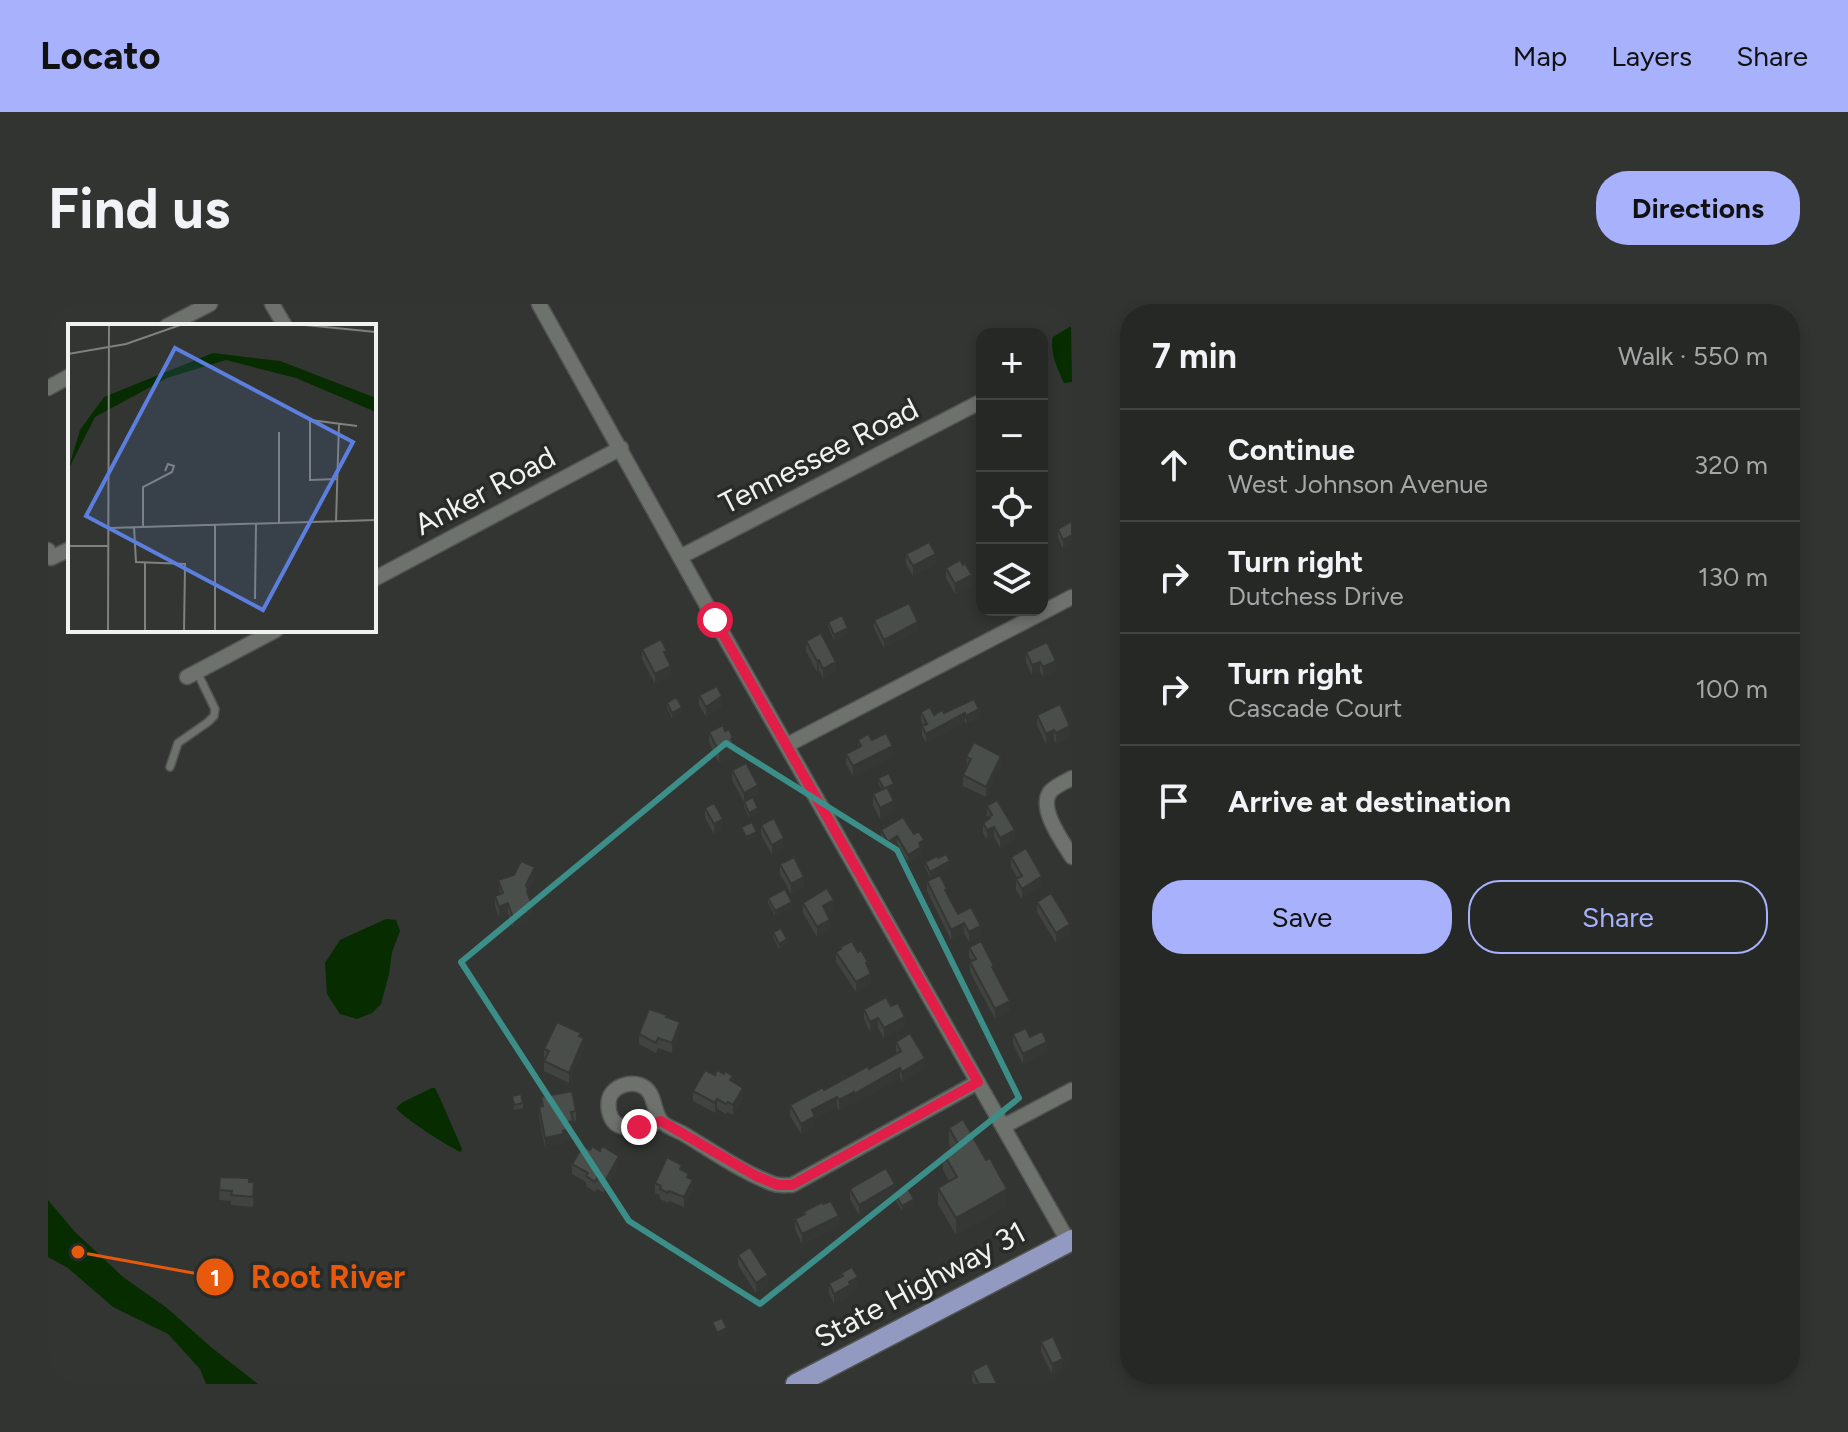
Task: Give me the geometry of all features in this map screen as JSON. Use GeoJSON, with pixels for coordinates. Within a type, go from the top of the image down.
{"type":"FeatureCollection","features":[{"type":"Feature","properties":{"kind":"main road","name":"State Highway 31"},"geometry":{"type":"LineString","coordinates":[[796,1384],[1070,1240]]}},
{"type":"Feature","properties":{"kind":"street"},"geometry":{"type":"LineString","coordinates":[[171,324],[210,304]]}},
{"type":"Feature","properties":{"kind":"street"},"geometry":{"type":"LineString","coordinates":[[272,304],[284,324]]}},
{"type":"Feature","properties":{"kind":"street"},"geometry":{"type":"LineString","coordinates":[[539,304],[1070,1240]]}},
{"type":"Feature","properties":{"kind":"street"},"geometry":{"type":"LineString","coordinates":[[48,388],[68,377]]}},
{"type":"Feature","properties":{"kind":"street","name":"Tennessee Road"},"geometry":{"type":"LineString","coordinates":[[680,557],[976,404]]}},
{"type":"Feature","properties":{"kind":"street","name":"Anker Road"},"geometry":{"type":"LineString","coordinates":[[376,578],[621,448]]}},
{"type":"Feature","properties":{"kind":"street"},"geometry":{"type":"LineString","coordinates":[[787,745],[1072,597]]}},
{"type":"Feature","properties":{"kind":"street"},"geometry":{"type":"LineString","coordinates":[[192,674],[272,632]]}},
{"type":"Feature","properties":{"kind":"street"},"geometry":{"type":"LineString","coordinates":[[1072,778],[1051,791],[1047,801],[1049,816],[1072,857]]}},
{"type":"Feature","properties":{"kind":"street"},"geometry":{"type":"LineString","coordinates":[[661,1121],[756,1176],[778,1185],[792,1185],[978,1082]]}},
{"type":"Feature","properties":{"kind":"street"},"geometry":{"type":"LineString","coordinates":[[1004,1126],[1072,1090]]}},
{"type":"Feature","properties":{"kind":"lane"},"geometry":{"type":"LineString","coordinates":[[170,767],[178,743],[214,716],[215,709],[192,674]]}},
{"type":"Feature","properties":{"kind":"highlighted area"},"geometry":{"type":"Polygon","coordinates":[[[726,743],[897,850],[1019,1098],[760,1304],[629,1221],[461,962],[726,743]]]}},
{"type":"Feature","properties":{"kind":"shaded area"},"geometry":{"type":"Polygon","coordinates":[[[1071,326],[1072,382],[1064,383],[1052,343],[1053,337],[1071,326]]]}},
{"type":"Feature","properties":{"kind":"shaded area"},"geometry":{"type":"Polygon","coordinates":[[[386,919],[396,920],[400,931],[392,952],[381,1004],[372,1013],[357,1019],[340,1014],[327,994],[325,963],[340,940],[386,919]]]}},
{"type":"Feature","properties":{"kind":"shaded area"},"geometry":{"type":"Polygon","coordinates":[[[432,1088],[439,1096],[461,1152],[427,1132],[396,1108],[432,1088]]]}},
{"type":"Feature","properties":{"kind":"shaded area"},"geometry":{"type":"Polygon","coordinates":[[[48,1200],[75,1232],[123,1277],[167,1308],[258,1384],[206,1384],[200,1369],[168,1334],[113,1307],[68,1268],[48,1257],[48,1200]]]}},
{"type":"Feature","properties":{"kind":"building"},"geometry":{"type":"Polygon","coordinates":[[[1072,521],[1072,535],[1063,540],[1058,529],[1072,521]]]}},
{"type":"Feature","properties":{"kind":"building"},"geometry":{"type":"Polygon","coordinates":[[[929,542],[936,554],[913,566],[906,554],[929,542]]]}},
{"type":"Feature","properties":{"kind":"building"},"geometry":{"type":"Polygon","coordinates":[[[960,560],[972,575],[955,584],[946,568],[960,560]]]}},
{"type":"Feature","properties":{"kind":"building"},"geometry":{"type":"Polygon","coordinates":[[[909,603],[918,622],[884,640],[874,620],[909,603]]]}},
{"type":"Feature","properties":{"kind":"building"},"geometry":{"type":"Polygon","coordinates":[[[842,615],[848,628],[834,635],[828,622],[842,615]]]}},
{"type":"Feature","properties":{"kind":"building"},"geometry":{"type":"Polygon","coordinates":[[[821,633],[836,662],[823,669],[806,641],[821,633]]]}},
{"type":"Feature","properties":{"kind":"building"},"geometry":{"type":"Polygon","coordinates":[[[661,639],[671,666],[655,674],[642,649],[661,639]]]}},
{"type":"Feature","properties":{"kind":"building"},"geometry":{"type":"Polygon","coordinates":[[[1047,642],[1056,661],[1043,667],[1040,662],[1032,665],[1026,652],[1047,642]]]}},
{"type":"Feature","properties":{"kind":"building"},"geometry":{"type":"Polygon","coordinates":[[[717,686],[722,696],[706,707],[699,695],[717,686]]]}},
{"type":"Feature","properties":{"kind":"building"},"geometry":{"type":"Polygon","coordinates":[[[676,697],[682,707],[672,713],[667,703],[676,697]]]}},
{"type":"Feature","properties":{"kind":"building"},"geometry":{"type":"Polygon","coordinates":[[[974,699],[979,709],[926,734],[922,726],[927,724],[921,712],[930,707],[934,715],[942,710],[944,713],[974,699]]]}},
{"type":"Feature","properties":{"kind":"building"},"geometry":{"type":"Polygon","coordinates":[[[1060,704],[1070,726],[1046,734],[1037,715],[1060,704]]]}},
{"type":"Feature","properties":{"kind":"building"},"geometry":{"type":"Polygon","coordinates":[[[723,725],[725,731],[729,729],[734,745],[719,752],[709,732],[723,725]]]}},
{"type":"Feature","properties":{"kind":"building"},"geometry":{"type":"Polygon","coordinates":[[[886,733],[893,746],[853,766],[846,754],[861,746],[858,740],[868,734],[872,740],[886,733]]]}},
{"type":"Feature","properties":{"kind":"building"},"geometry":{"type":"Polygon","coordinates":[[[974,742],[1001,756],[986,787],[963,775],[971,759],[966,757],[974,742]]]}},
{"type":"Feature","properties":{"kind":"building"},"geometry":{"type":"Polygon","coordinates":[[[746,763],[758,785],[744,793],[732,770],[746,763]]]}},
{"type":"Feature","properties":{"kind":"building"},"geometry":{"type":"Polygon","coordinates":[[[889,773],[894,784],[884,789],[878,778],[889,773]]]}},
{"type":"Feature","properties":{"kind":"building"},"geometry":{"type":"Polygon","coordinates":[[[887,787],[894,801],[880,808],[873,794],[887,787]]]}},
{"type":"Feature","properties":{"kind":"building"},"geometry":{"type":"Polygon","coordinates":[[[753,797],[758,808],[749,813],[744,802],[753,797]]]}},
{"type":"Feature","properties":{"kind":"building"},"geometry":{"type":"Polygon","coordinates":[[[997,800],[1015,830],[1000,838],[994,827],[987,830],[983,823],[992,815],[987,806],[997,800]]]}},
{"type":"Feature","properties":{"kind":"building"},"geometry":{"type":"Polygon","coordinates":[[[714,803],[723,819],[714,824],[705,808],[714,803]]]}},
{"type":"Feature","properties":{"kind":"building"},"geometry":{"type":"Polygon","coordinates":[[[903,817],[914,834],[919,831],[924,840],[919,843],[921,847],[908,855],[897,836],[888,842],[881,830],[903,817]]]}},
{"type":"Feature","properties":{"kind":"building"},"geometry":{"type":"Polygon","coordinates":[[[774,818],[784,838],[772,845],[761,825],[774,818]]]}},
{"type":"Feature","properties":{"kind":"building"},"geometry":{"type":"Polygon","coordinates":[[[752,822],[757,832],[746,837],[741,827],[752,822]]]}},
{"type":"Feature","properties":{"kind":"building"},"geometry":{"type":"Polygon","coordinates":[[[1026,848],[1042,876],[1022,889],[1016,879],[1022,876],[1011,857],[1026,848]]]}},
{"type":"Feature","properties":{"kind":"building"},"geometry":{"type":"Polygon","coordinates":[[[946,854],[950,861],[930,872],[925,862],[946,854]]]}},
{"type":"Feature","properties":{"kind":"building"},"geometry":{"type":"Polygon","coordinates":[[[794,857],[804,877],[791,884],[780,864],[794,857]]]}},
{"type":"Feature","properties":{"kind":"building"},"geometry":{"type":"Polygon","coordinates":[[[521,861],[535,867],[526,885],[532,905],[526,907],[528,913],[513,918],[508,903],[499,907],[495,896],[503,893],[498,880],[514,875],[521,861]]]}},
{"type":"Feature","properties":{"kind":"building"},"geometry":{"type":"Polygon","coordinates":[[[940,875],[958,914],[971,907],[981,926],[969,932],[964,923],[951,930],[927,881],[940,875]]]}},
{"type":"Feature","properties":{"kind":"building"},"geometry":{"type":"Polygon","coordinates":[[[827,888],[834,900],[823,906],[830,920],[817,927],[803,903],[827,888]]]}},
{"type":"Feature","properties":{"kind":"building"},"geometry":{"type":"Polygon","coordinates":[[[785,889],[792,902],[775,911],[768,898],[785,889]]]}},
{"type":"Feature","properties":{"kind":"building"},"geometry":{"type":"Polygon","coordinates":[[[1051,893],[1070,924],[1056,933],[1037,902],[1051,893]]]}},
{"type":"Feature","properties":{"kind":"building"},"geometry":{"type":"Polygon","coordinates":[[[781,928],[787,939],[779,944],[773,932],[781,928]]]}},
{"type":"Feature","properties":{"kind":"building"},"geometry":{"type":"Polygon","coordinates":[[[852,941],[868,962],[871,974],[856,982],[836,952],[852,941]]]}},
{"type":"Feature","properties":{"kind":"building"},"geometry":{"type":"Polygon","coordinates":[[[981,941],[1010,1001],[995,1009],[970,962],[976,959],[969,947],[981,941]]]}},
{"type":"Feature","properties":{"kind":"building"},"geometry":{"type":"Polygon","coordinates":[[[886,997],[891,1006],[898,1003],[905,1017],[884,1028],[878,1018],[870,1022],[864,1009],[886,997]]]}},
{"type":"Feature","properties":{"kind":"building"},"geometry":{"type":"Polygon","coordinates":[[[649,1009],[680,1022],[672,1043],[658,1038],[656,1043],[639,1034],[649,1009]]]}},
{"type":"Feature","properties":{"kind":"building"},"geometry":{"type":"Polygon","coordinates":[[[557,1022],[581,1033],[579,1036],[584,1038],[569,1073],[544,1061],[549,1051],[544,1049],[557,1022]]]}},
{"type":"Feature","properties":{"kind":"building"},"geometry":{"type":"Polygon","coordinates":[[[1026,1028],[1030,1037],[1042,1031],[1047,1042],[1023,1054],[1013,1034],[1026,1028]]]}},
{"type":"Feature","properties":{"kind":"building"},"geometry":{"type":"Polygon","coordinates":[[[910,1033],[925,1058],[902,1072],[900,1068],[854,1094],[839,1100],[837,1097],[812,1110],[815,1116],[801,1124],[790,1105],[901,1051],[896,1042],[910,1033]]]}},
{"type":"Feature","properties":{"kind":"building"},"geometry":{"type":"Polygon","coordinates":[[[705,1070],[715,1075],[717,1070],[724,1074],[725,1071],[733,1076],[730,1080],[743,1088],[733,1105],[717,1099],[715,1103],[693,1091],[705,1070]]]}},
{"type":"Feature","properties":{"kind":"building"},"geometry":{"type":"Polygon","coordinates":[[[572,1091],[576,1111],[571,1112],[573,1121],[568,1122],[570,1129],[563,1131],[564,1134],[545,1138],[539,1107],[543,1106],[541,1097],[572,1091]]]}},
{"type":"Feature","properties":{"kind":"building"},"geometry":{"type":"Polygon","coordinates":[[[521,1094],[523,1103],[514,1105],[512,1096],[521,1094]]]}},
{"type":"Feature","properties":{"kind":"building"},"geometry":{"type":"Polygon","coordinates":[[[963,1119],[1007,1189],[956,1218],[938,1188],[957,1177],[943,1153],[958,1144],[949,1128],[963,1119]]]}},
{"type":"Feature","properties":{"kind":"building"},"geometry":{"type":"Polygon","coordinates":[[[592,1146],[600,1151],[602,1146],[619,1156],[604,1183],[597,1178],[595,1182],[586,1176],[588,1173],[572,1164],[581,1149],[585,1147],[590,1150],[592,1146]]]}},
{"type":"Feature","properties":{"kind":"building"},"geometry":{"type":"Polygon","coordinates":[[[667,1157],[682,1165],[680,1169],[693,1180],[684,1197],[668,1193],[655,1183],[667,1157]]]}},
{"type":"Feature","properties":{"kind":"building"},"geometry":{"type":"Polygon","coordinates":[[[886,1168],[895,1184],[859,1205],[850,1189],[886,1168]]]}},
{"type":"Feature","properties":{"kind":"building"},"geometry":{"type":"Polygon","coordinates":[[[220,1177],[249,1178],[249,1182],[254,1182],[253,1197],[231,1195],[232,1191],[219,1190],[220,1177]]]}},
{"type":"Feature","properties":{"kind":"building"},"geometry":{"type":"Polygon","coordinates":[[[907,1187],[914,1199],[902,1206],[895,1194],[907,1187]]]}},
{"type":"Feature","properties":{"kind":"building"},"geometry":{"type":"Polygon","coordinates":[[[831,1201],[839,1216],[802,1234],[795,1219],[822,1202],[831,1201]]]}},
{"type":"Feature","properties":{"kind":"building"},"geometry":{"type":"Polygon","coordinates":[[[750,1247],[768,1275],[756,1283],[738,1255],[750,1247]]]}},
{"type":"Feature","properties":{"kind":"building"},"geometry":{"type":"Polygon","coordinates":[[[852,1267],[858,1277],[834,1294],[829,1283],[852,1267]]]}},
{"type":"Feature","properties":{"kind":"building"},"geometry":{"type":"Polygon","coordinates":[[[722,1318],[727,1328],[717,1333],[712,1322],[722,1318]]]}},
{"type":"Feature","properties":{"kind":"building"},"geometry":{"type":"Polygon","coordinates":[[[1053,1336],[1063,1359],[1052,1364],[1041,1342],[1053,1336]]]}},
{"type":"Feature","properties":{"kind":"building"},"geometry":{"type":"Polygon","coordinates":[[[987,1363],[997,1384],[979,1384],[972,1371],[987,1363]]]}},
{"type":"Feature","properties":{"kind":"place","name":"Root River"},"geometry":{"type":"Point","coordinates":[78,1252]}},
{"type":"Feature","properties":{"kind":"route"},"geometry":{"type":"LineString","coordinates":[[639,1127],[661,1121],[756,1176],[778,1185],[792,1185],[978,1082],[715,620]]}}]}
